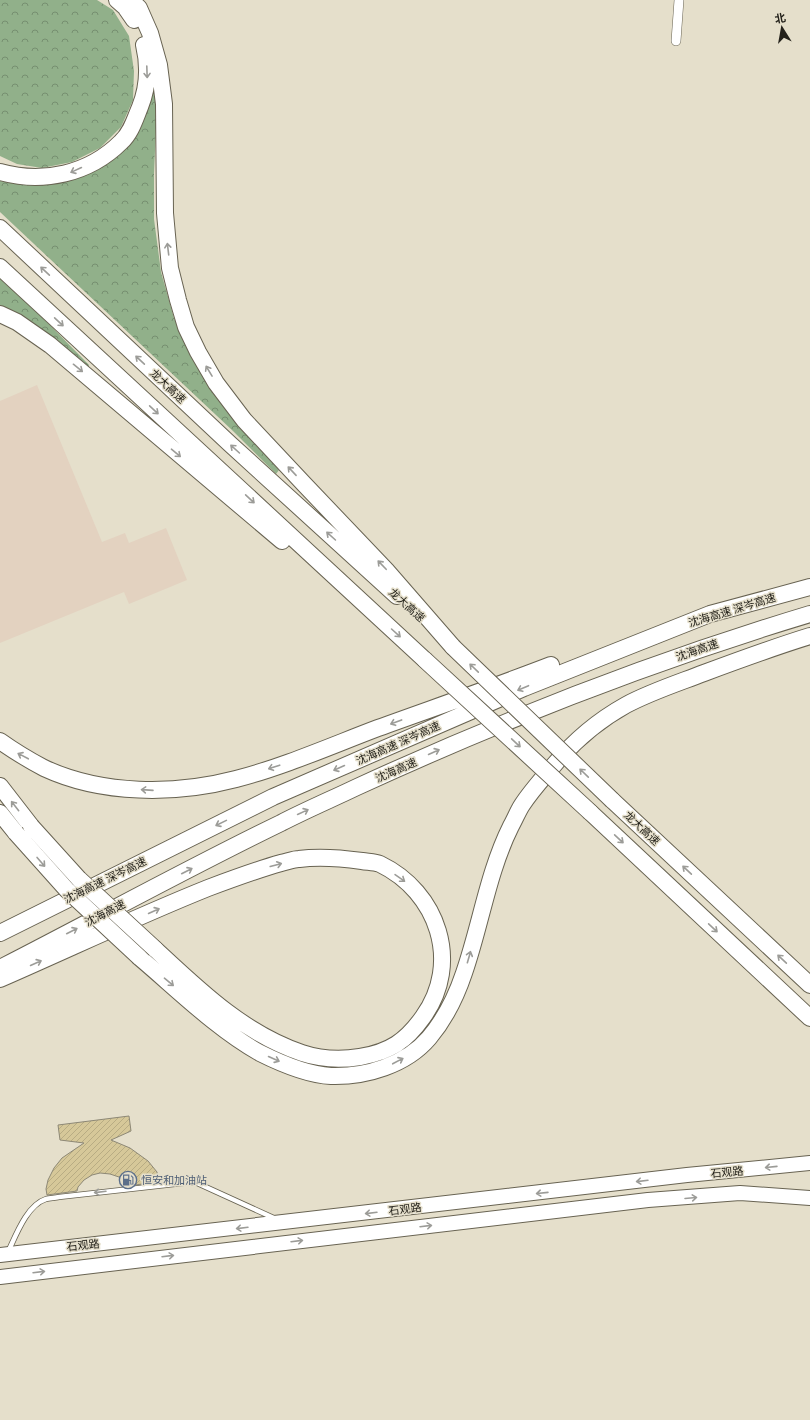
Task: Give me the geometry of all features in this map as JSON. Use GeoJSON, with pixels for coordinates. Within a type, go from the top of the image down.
{"type":"FeatureCollection","features":[{"type":"Feature","properties":{"kind":"highway"},"geometry":{"type":"LineString","coordinates":[[4,171],[43,177],[69,174],[99,159],[122,142],[133,125],[145,95],[148,75],[145,46],[137,23],[125,7],[117,0]]}},
{"type":"Feature","properties":{"kind":"highway"},"geometry":{"type":"LineString","coordinates":[[131,0],[139,8],[150,33],[158,65],[164,104],[165,213],[170,268],[186,327],[198,352],[216,383],[244,420],[298,479],[386,570],[453,647]]}},
{"type":"Feature","properties":{"kind":"highway","name":"龙大高速"},"geometry":{"type":"LineString","coordinates":[[0,228],[230,444],[453,647],[612,800],[810,985]]}},
{"type":"Feature","properties":{"kind":"highway"},"geometry":{"type":"LineString","coordinates":[[0,266],[590,812],[810,1018]]}},
{"type":"Feature","properties":{"kind":"highway"},"geometry":{"type":"LineString","coordinates":[[0,314],[17,322],[50,345],[265,528],[367,607]]}},
{"type":"Feature","properties":{"kind":"highway","name":"沈海高速 深岑高速"},"geometry":{"type":"LineString","coordinates":[[0,933],[272,797],[524,688],[710,614],[810,587]]}},
{"type":"Feature","properties":{"kind":"highway"},"geometry":{"type":"LineString","coordinates":[[0,742],[45,768],[79,780],[118,788],[156,791],[195,788],[236,779],[284,764],[648,628],[710,614]]}},
{"type":"Feature","properties":{"kind":"highway","name":"沈海高速"},"geometry":{"type":"LineString","coordinates":[[0,968],[281,823],[470,737],[558,700],[648,667],[810,614]]}},
{"type":"Feature","properties":{"kind":"highway"},"geometry":{"type":"LineString","coordinates":[[0,786],[23,829],[67,890],[139,957],[226,1031],[261,1053],[299,1070],[330,1076],[362,1074],[381,1069],[397,1062],[413,1052],[427,1040],[444,1019],[465,972],[493,872],[505,839],[521,806],[556,762],[590,729],[627,705],[662,689],[738,660],[810,636]]}},
{"type":"Feature","properties":{"kind":"highway"},"geometry":{"type":"LineString","coordinates":[[0,813],[23,829],[79,879],[155,949],[210,999],[257,1033],[303,1053],[325,1058],[349,1058],[372,1055],[395,1046],[414,1030],[429,1009],[438,988],[443,967],[441,945],[433,916],[422,898],[405,880],[378,863],[335,857],[298,859],[240,876],[181,899],[0,979]]}},
{"type":"Feature","properties":{"kind":"main road","name":"石观路"},"geometry":{"type":"LineString","coordinates":[[3,1254],[284,1223],[687,1175],[810,1163]]}},
{"type":"Feature","properties":{"kind":"main road","name":"石观路"},"geometry":{"type":"LineString","coordinates":[[0,1277],[648,1200],[740,1193],[810,1198]]}},
{"type":"Feature","properties":{"kind":"main road"},"geometry":{"type":"LineString","coordinates":[[127,1240],[130,1261]]}},
{"type":"Feature","properties":{"kind":"street"},"geometry":{"type":"LineString","coordinates":[[676,41],[679,0]]}},
{"type":"Feature","properties":{"kind":"lane"},"geometry":{"type":"LineString","coordinates":[[3,1254],[30,1212],[38,1204],[45,1200],[184,1183],[197,1184],[209,1188],[284,1223]]}},
{"type":"Feature","properties":{"kind":"shaded area"},"geometry":{"type":"Polygon","coordinates":[[[37,385],[102,542],[125,533],[129,543],[166,528],[187,580],[129,604],[124,592],[0,643],[0,401],[37,385]]]}},
{"type":"Feature","properties":{"kind":"green space"},"geometry":{"type":"Polygon","coordinates":[[[0,0],[97,0],[113,10],[129,36],[134,71],[133,100],[121,127],[100,148],[72,162],[42,168],[17,164],[0,156],[0,0]]]}},
{"type":"Feature","properties":{"kind":"green space"},"geometry":{"type":"Polygon","coordinates":[[[155,84],[156,127],[154,219],[161,272],[174,318],[197,366],[222,405],[279,470],[276,474],[233,431],[0,212],[0,181],[17,184],[53,184],[87,175],[116,156],[130,139],[155,84]]]}},
{"type":"Feature","properties":{"kind":"green space"},"geometry":{"type":"Polygon","coordinates":[[[0,274],[89,365],[88,368],[0,308],[0,274]]]}},
{"type":"Feature","properties":{"kind":"building"},"geometry":{"type":"Polygon","coordinates":[[[129,1116],[131,1131],[111,1140],[130,1148],[148,1161],[157,1172],[158,1182],[127,1186],[119,1177],[100,1173],[92,1175],[84,1180],[78,1187],[77,1191],[47,1195],[46,1189],[48,1180],[54,1168],[62,1158],[84,1143],[60,1140],[58,1125],[129,1116]]]}},
{"type":"Feature","properties":{"kind":"place","name":"恒安和加油站"},"geometry":{"type":"Point","coordinates":[128,1180]}}]}
